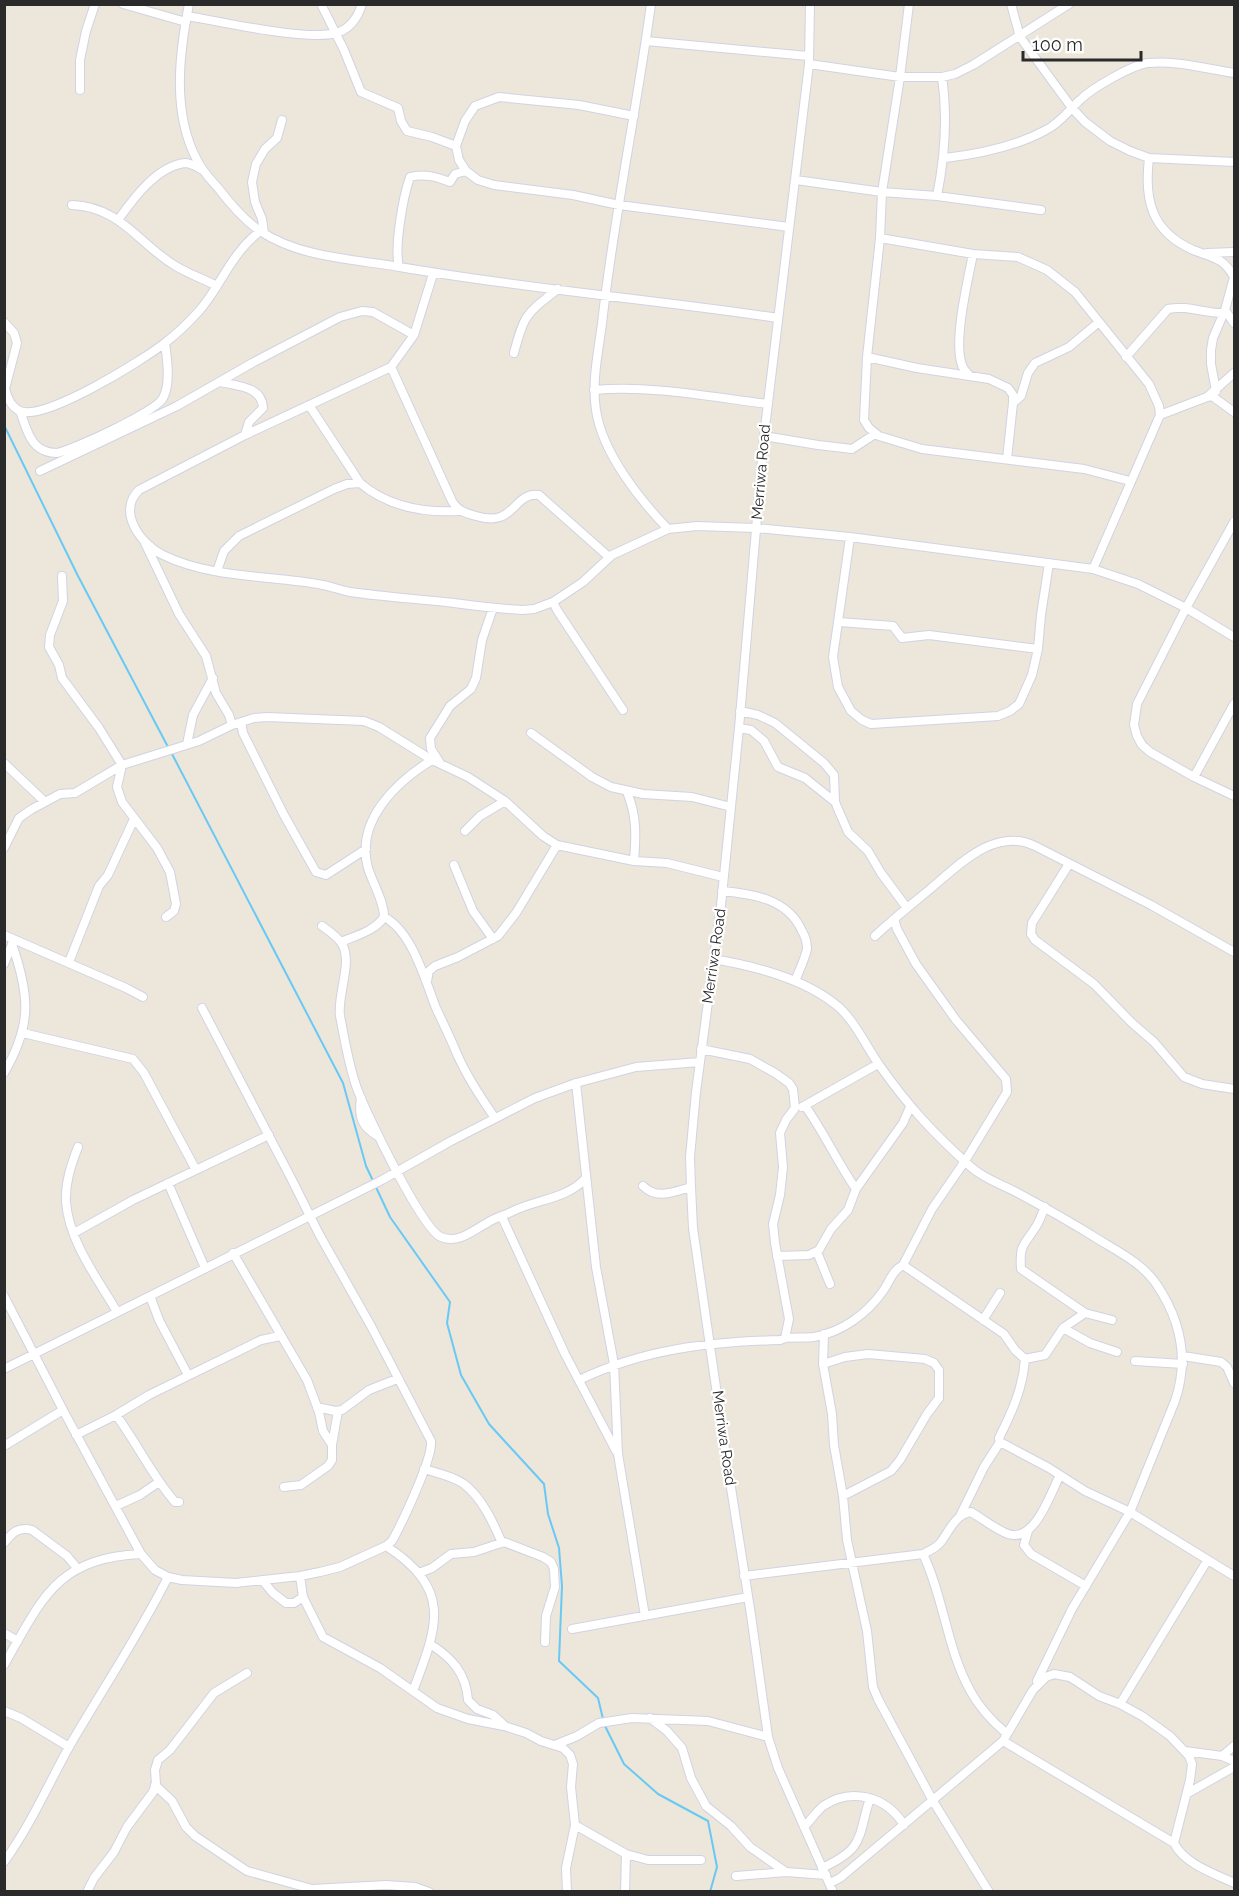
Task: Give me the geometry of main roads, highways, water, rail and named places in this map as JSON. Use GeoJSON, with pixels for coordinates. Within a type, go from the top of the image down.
{"type":"FeatureCollection","features":[{"type":"Feature","properties":{"kind":"waterway"},"geometry":{"type":"LineString","coordinates":[[4,425],[78,576],[168,747]]}},
{"type":"Feature","properties":{"kind":"waterway"},"geometry":{"type":"LineString","coordinates":[[171,752],[343,1083],[366,1166],[390,1217],[450,1302],[447,1323],[461,1375],[489,1424],[544,1484],[548,1514],[559,1548],[562,1586],[559,1661],[598,1698],[603,1719]]}},
{"type":"Feature","properties":{"kind":"waterway"},"geometry":{"type":"LineString","coordinates":[[604,1724],[624,1764],[658,1794],[708,1821],[717,1867],[710,1892]]}}]}
